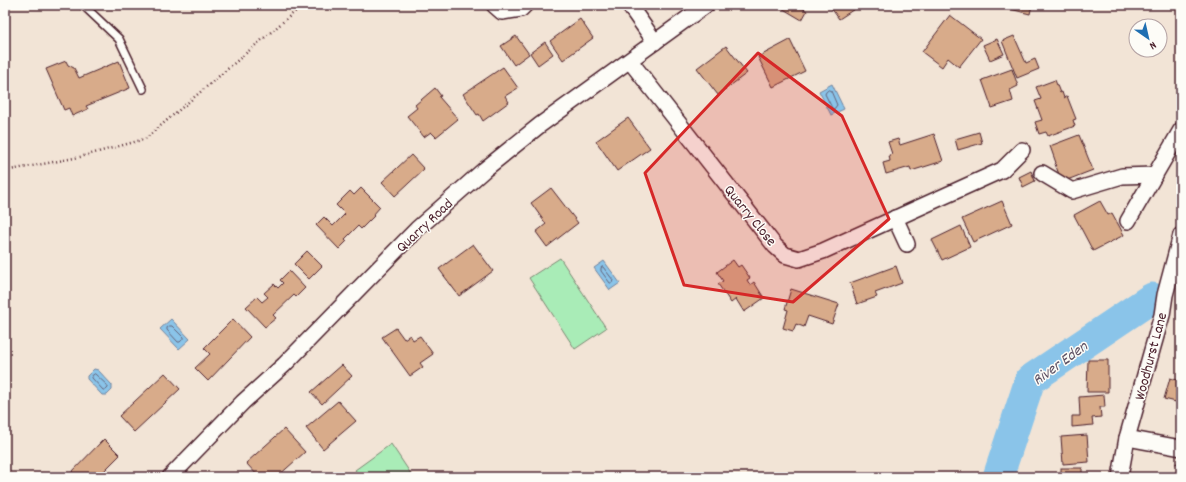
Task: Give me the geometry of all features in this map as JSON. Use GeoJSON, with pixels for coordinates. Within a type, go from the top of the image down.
{"type":"FeatureCollection","features":[{"type":"Feature","properties":{"kind":"street"},"geometry":{"type":"LineString","coordinates":[[494,5],[502,12],[521,9],[525,5]]}},
{"type":"Feature","properties":{"kind":"street"},"geometry":{"type":"LineString","coordinates":[[629,5],[655,42]]}},
{"type":"Feature","properties":{"kind":"street","name":"Quarry Road"},"geometry":{"type":"LineString","coordinates":[[170,477],[243,402],[284,365],[417,229],[484,170],[540,125],[706,5]]}},
{"type":"Feature","properties":{"kind":"street","name":"Quarry Close"},"geometry":{"type":"LineString","coordinates":[[630,61],[775,246],[785,255],[799,259],[812,255],[1002,170],[1022,150]]}},
{"type":"Feature","properties":{"kind":"street"},"geometry":{"type":"LineString","coordinates":[[1128,221],[1181,130]]}},
{"type":"Feature","properties":{"kind":"street"},"geometry":{"type":"LineString","coordinates":[[1042,173],[1072,191],[1122,176],[1156,175]]}},
{"type":"Feature","properties":{"kind":"street"},"geometry":{"type":"LineString","coordinates":[[895,218],[907,244]]}},
{"type":"Feature","properties":{"kind":"street","name":"Woodhurst Lane"},"geometry":{"type":"LineString","coordinates":[[1120,477],[1127,438],[1162,315],[1165,295],[1181,235]]}},
{"type":"Feature","properties":{"kind":"street"},"geometry":{"type":"LineString","coordinates":[[1172,267],[1181,251]]}},
{"type":"Feature","properties":{"kind":"street"},"geometry":{"type":"LineString","coordinates":[[1127,438],[1181,448]]}},
{"type":"Feature","properties":{"kind":"lane"},"geometry":{"type":"LineString","coordinates":[[83,5],[118,39],[143,89]]}},
{"type":"Feature","properties":{"kind":"path"},"geometry":{"type":"LineString","coordinates":[[5,171],[80,157],[145,139],[298,10],[307,5]]}},
{"type":"Feature","properties":{"kind":"highlighted area"},"geometry":{"type":"Polygon","coordinates":[[[758,53],[842,116],[889,219],[793,302],[684,285],[645,173],[758,53]]]}},
{"type":"Feature","properties":{"kind":"green space"},"geometry":{"type":"Polygon","coordinates":[[[560,258],[606,328],[575,349],[529,278],[560,258]]]}},
{"type":"Feature","properties":{"kind":"green space"},"geometry":{"type":"Polygon","coordinates":[[[391,444],[413,477],[360,477],[355,470],[391,444]]]}},
{"type":"Feature","properties":{"kind":"water"},"geometry":{"type":"Polygon","coordinates":[[[832,84],[844,109],[831,115],[819,91],[832,84]]]}},
{"type":"Feature","properties":{"kind":"water"},"geometry":{"type":"Polygon","coordinates":[[[604,261],[620,283],[610,290],[594,268],[604,261]]]}},
{"type":"Feature","properties":{"kind":"water"},"geometry":{"type":"Polygon","coordinates":[[[171,319],[190,339],[179,349],[160,329],[171,319]]]}},
{"type":"Feature","properties":{"kind":"water"},"geometry":{"type":"Polygon","coordinates":[[[94,369],[98,370],[112,385],[112,390],[107,395],[102,395],[87,379],[87,376],[94,369]]]}},
{"type":"Feature","properties":{"kind":"building"},"geometry":{"type":"Polygon","coordinates":[[[781,5],[797,5],[807,11],[802,20],[780,7],[781,5]]]}},
{"type":"Feature","properties":{"kind":"building"},"geometry":{"type":"Polygon","coordinates":[[[829,5],[858,5],[859,6],[839,19],[829,5]]]}},
{"type":"Feature","properties":{"kind":"building"},"geometry":{"type":"Polygon","coordinates":[[[1032,5],[1030,14],[998,6],[1032,5]]]}},
{"type":"Feature","properties":{"kind":"building"},"geometry":{"type":"Polygon","coordinates":[[[950,15],[981,39],[959,67],[948,58],[942,67],[922,52],[950,15]]]}},
{"type":"Feature","properties":{"kind":"building"},"geometry":{"type":"Polygon","coordinates":[[[580,19],[593,38],[563,60],[550,41],[580,19]]]}},
{"type":"Feature","properties":{"kind":"building"},"geometry":{"type":"Polygon","coordinates":[[[516,36],[529,54],[514,65],[501,46],[516,36]]]}},
{"type":"Feature","properties":{"kind":"building"},"geometry":{"type":"Polygon","coordinates":[[[1014,36],[1026,63],[1035,59],[1039,69],[1017,78],[1002,41],[1014,36]]]}},
{"type":"Feature","properties":{"kind":"building"},"geometry":{"type":"Polygon","coordinates":[[[997,39],[1004,54],[990,60],[983,45],[997,39]]]}},
{"type":"Feature","properties":{"kind":"building"},"geometry":{"type":"Polygon","coordinates":[[[790,40],[805,71],[773,87],[758,57],[790,40]]]}},
{"type":"Feature","properties":{"kind":"building"},"geometry":{"type":"Polygon","coordinates":[[[545,42],[553,54],[538,65],[530,53],[545,42]]]}},
{"type":"Feature","properties":{"kind":"building"},"geometry":{"type":"Polygon","coordinates":[[[726,46],[747,73],[718,95],[697,68],[726,46]]]}},
{"type":"Feature","properties":{"kind":"building"},"geometry":{"type":"Polygon","coordinates":[[[66,61],[68,65],[74,68],[79,78],[119,61],[130,88],[86,106],[88,109],[72,116],[69,108],[64,110],[46,69],[66,61]]]}},
{"type":"Feature","properties":{"kind":"building"},"geometry":{"type":"Polygon","coordinates":[[[503,67],[518,88],[505,96],[509,102],[483,121],[479,114],[477,115],[463,94],[503,67]]]}},
{"type":"Feature","properties":{"kind":"building"},"geometry":{"type":"Polygon","coordinates":[[[1012,69],[1018,86],[1010,90],[1013,101],[992,108],[982,80],[1012,69]]]}},
{"type":"Feature","properties":{"kind":"building"},"geometry":{"type":"Polygon","coordinates":[[[1055,80],[1060,93],[1062,92],[1064,98],[1067,96],[1076,119],[1073,120],[1075,126],[1048,136],[1046,132],[1039,134],[1035,122],[1042,120],[1035,101],[1041,99],[1036,87],[1055,80]]]}},
{"type":"Feature","properties":{"kind":"building"},"geometry":{"type":"Polygon","coordinates":[[[435,88],[441,96],[439,97],[458,119],[436,137],[431,132],[424,137],[407,116],[417,108],[415,105],[435,88]]]}},
{"type":"Feature","properties":{"kind":"building"},"geometry":{"type":"Polygon","coordinates":[[[628,118],[650,148],[617,171],[596,141],[628,118]]]}},
{"type":"Feature","properties":{"kind":"building"},"geometry":{"type":"Polygon","coordinates":[[[979,132],[982,143],[958,150],[955,139],[979,132]]]}},
{"type":"Feature","properties":{"kind":"building"},"geometry":{"type":"Polygon","coordinates":[[[934,134],[943,161],[911,171],[910,167],[886,174],[883,163],[890,161],[889,155],[892,154],[888,142],[898,139],[900,145],[934,134]]]}},
{"type":"Feature","properties":{"kind":"building"},"geometry":{"type":"Polygon","coordinates":[[[1079,135],[1093,170],[1062,182],[1050,146],[1079,135]]]}},
{"type":"Feature","properties":{"kind":"building"},"geometry":{"type":"Polygon","coordinates":[[[411,155],[424,169],[395,196],[382,182],[411,155]]]}},
{"type":"Feature","properties":{"kind":"building"},"geometry":{"type":"Polygon","coordinates":[[[1031,171],[1035,181],[1023,187],[1019,177],[1031,171]]]}},
{"type":"Feature","properties":{"kind":"building"},"geometry":{"type":"Polygon","coordinates":[[[361,188],[380,207],[373,215],[374,216],[361,229],[358,226],[345,239],[347,241],[339,249],[316,225],[324,217],[333,226],[345,214],[336,205],[350,191],[354,195],[361,188]]]}},
{"type":"Feature","properties":{"kind":"building"},"geometry":{"type":"Polygon","coordinates":[[[551,188],[578,223],[547,247],[536,232],[546,224],[531,203],[551,188]]]}},
{"type":"Feature","properties":{"kind":"building"},"geometry":{"type":"Polygon","coordinates":[[[1002,201],[1012,224],[973,242],[962,219],[1002,201]]]}},
{"type":"Feature","properties":{"kind":"building"},"geometry":{"type":"Polygon","coordinates":[[[1100,201],[1108,215],[1112,213],[1124,235],[1093,251],[1074,215],[1100,201]]]}},
{"type":"Feature","properties":{"kind":"building"},"geometry":{"type":"Polygon","coordinates":[[[961,226],[970,247],[942,260],[932,240],[961,226]]]}},
{"type":"Feature","properties":{"kind":"building"},"geometry":{"type":"Polygon","coordinates":[[[473,244],[493,271],[459,296],[439,269],[473,244]]]}},
{"type":"Feature","properties":{"kind":"building"},"geometry":{"type":"Polygon","coordinates":[[[307,251],[322,266],[309,279],[294,264],[307,251]]]}},
{"type":"Feature","properties":{"kind":"building"},"geometry":{"type":"Polygon","coordinates":[[[733,260],[738,267],[741,265],[750,278],[747,280],[750,285],[754,282],[764,298],[744,312],[736,299],[731,303],[718,284],[723,281],[717,272],[733,260]]]}},
{"type":"Feature","properties":{"kind":"building"},"geometry":{"type":"Polygon","coordinates":[[[896,266],[902,283],[875,293],[877,297],[857,304],[850,283],[896,266]]]}},
{"type":"Feature","properties":{"kind":"building"},"geometry":{"type":"Polygon","coordinates":[[[289,271],[305,288],[296,297],[294,295],[273,315],[276,318],[265,327],[246,307],[257,297],[262,302],[268,297],[264,293],[274,284],[278,288],[283,283],[280,280],[289,271]]]}},
{"type":"Feature","properties":{"kind":"building"},"geometry":{"type":"Polygon","coordinates":[[[791,289],[839,304],[832,324],[808,316],[804,327],[796,324],[793,331],[783,328],[788,310],[785,309],[791,289]]]}},
{"type":"Feature","properties":{"kind":"building"},"geometry":{"type":"Polygon","coordinates":[[[233,319],[250,337],[208,381],[195,368],[210,354],[204,348],[233,319]]]}},
{"type":"Feature","properties":{"kind":"building"},"geometry":{"type":"Polygon","coordinates":[[[396,328],[404,339],[410,335],[413,340],[420,336],[433,354],[420,363],[423,367],[410,376],[382,337],[396,328]]]}},
{"type":"Feature","properties":{"kind":"building"},"geometry":{"type":"Polygon","coordinates":[[[1088,360],[1108,360],[1108,392],[1087,392],[1088,360]]]}},
{"type":"Feature","properties":{"kind":"building"},"geometry":{"type":"Polygon","coordinates":[[[342,365],[352,376],[322,404],[311,392],[342,365]]]}},
{"type":"Feature","properties":{"kind":"building"},"geometry":{"type":"Polygon","coordinates":[[[165,373],[180,389],[134,432],[119,416],[165,373]]]}},
{"type":"Feature","properties":{"kind":"building"},"geometry":{"type":"Polygon","coordinates":[[[1170,378],[1181,381],[1180,403],[1164,399],[1170,378]]]}},
{"type":"Feature","properties":{"kind":"building"},"geometry":{"type":"Polygon","coordinates":[[[1104,395],[1105,407],[1100,407],[1101,417],[1092,418],[1093,425],[1072,427],[1072,416],[1080,416],[1079,397],[1104,395]]]}},
{"type":"Feature","properties":{"kind":"building"},"geometry":{"type":"Polygon","coordinates":[[[338,401],[356,421],[323,449],[306,428],[338,401]]]}},
{"type":"Feature","properties":{"kind":"building"},"geometry":{"type":"Polygon","coordinates":[[[284,429],[305,452],[277,477],[259,477],[246,463],[284,429]]]}},
{"type":"Feature","properties":{"kind":"building"},"geometry":{"type":"Polygon","coordinates":[[[1087,435],[1089,462],[1063,464],[1061,437],[1087,435]]]}},
{"type":"Feature","properties":{"kind":"building"},"geometry":{"type":"Polygon","coordinates":[[[104,439],[120,455],[98,477],[69,477],[68,476],[104,439]]]}},
{"type":"Feature","properties":{"kind":"building"},"geometry":{"type":"Polygon","coordinates":[[[1061,468],[1082,468],[1082,477],[1061,477],[1061,468]]]}},
{"type":"Feature","properties":{"kind":"waterway","name":"River Eden"},"geometry":{"type":"LineString","coordinates":[[998,477],[1030,380],[1152,298]]}}]}
